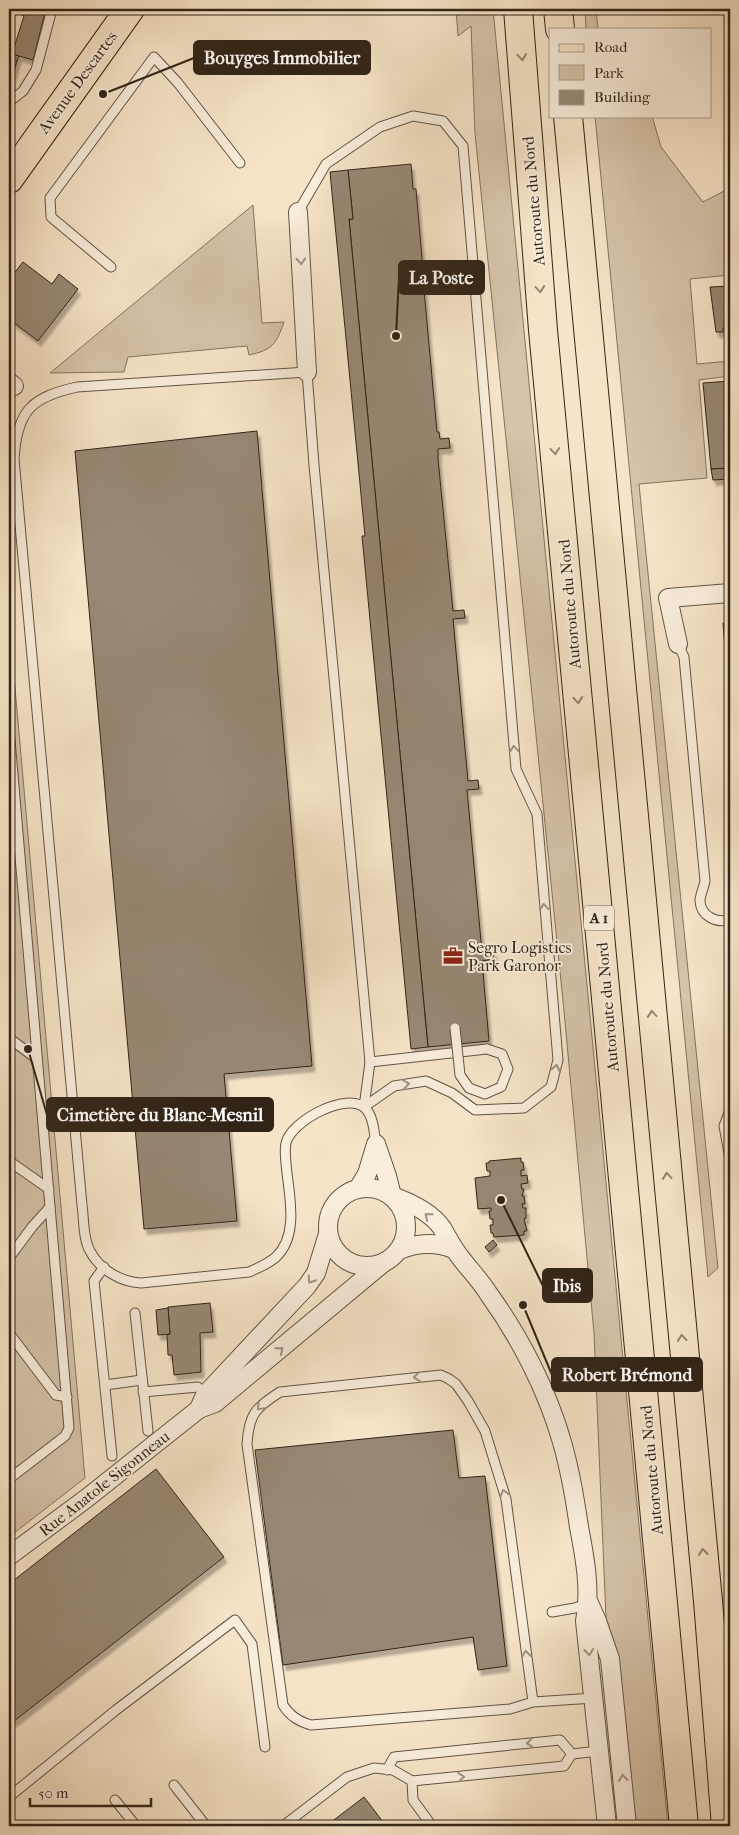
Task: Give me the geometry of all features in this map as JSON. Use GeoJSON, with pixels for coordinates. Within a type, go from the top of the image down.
{"type":"FeatureCollection","features":[{"type":"Feature","properties":{"kind":"main road","name":"Avenue Descartes"},"geometry":{"type":"LineString","coordinates":[[9,179],[16,164],[130,9]]}},
{"type":"Feature","properties":{"kind":"main road","name":"Autoroute du Nord"},"geometry":{"type":"LineString","coordinates":[[518,9],[543,330],[684,1826]]}},
{"type":"Feature","properties":{"kind":"main road"},"geometry":{"type":"LineString","coordinates":[[558,9],[560,28]]}},
{"type":"Feature","properties":{"kind":"main road"},"geometry":{"type":"LineString","coordinates":[[568,118],[708,1600],[726,1826]]}},
{"type":"Feature","properties":{"kind":"main road"},"geometry":{"type":"LineString","coordinates":[[708,1600],[725,1644],[730,1675]]}},
{"type":"Feature","properties":{"kind":"street"},"geometry":{"type":"LineString","coordinates":[[298,212],[307,372]]}},
{"type":"Feature","properties":{"kind":"street"},"geometry":{"type":"LineString","coordinates":[[678,644],[668,598],[730,593]]}},
{"type":"Feature","properties":{"kind":"street"},"geometry":{"type":"LineString","coordinates":[[358,1189],[367,1174],[376,1144]]}},
{"type":"Feature","properties":{"kind":"street"},"geometry":{"type":"LineString","coordinates":[[376,1144],[392,1196],[400,1205],[405,1216],[404,1239],[399,1250],[383,1263],[372,1266],[360,1266],[348,1262],[335,1250],[328,1234],[328,1222],[331,1211],[342,1197],[358,1189],[381,1190],[392,1196],[412,1204],[441,1226],[453,1249],[488,1292],[539,1381],[562,1442],[574,1493],[589,1603],[610,1659],[627,1826]]}},
{"type":"Feature","properties":{"kind":"street","name":"Rue Anatole Sigonneau"},"geometry":{"type":"LineString","coordinates":[[9,1556],[87,1498],[202,1402],[307,1286],[316,1273],[328,1234]]}},
{"type":"Feature","properties":{"kind":"street"},"geometry":{"type":"LineString","coordinates":[[399,1250],[412,1245],[440,1244],[453,1249]]}},
{"type":"Feature","properties":{"kind":"street","name":"Rue Anatole Sigonneau"},"geometry":{"type":"LineString","coordinates":[[202,1402],[215,1403],[383,1263]]}},
{"type":"Feature","properties":{"kind":"street"},"geometry":{"type":"LineString","coordinates":[[589,1603],[585,1621],[607,1826]]}},
{"type":"Feature","properties":{"kind":"street"},"geometry":{"type":"LineString","coordinates":[[594,1698],[614,1694]]}},
{"type":"Feature","properties":{"kind":"street"},"geometry":{"type":"LineString","coordinates":[[599,1751],[620,1748]]}},
{"type":"Feature","properties":{"kind":"lane"},"geometry":{"type":"LineString","coordinates":[[9,102],[23,91],[36,70],[52,9]]}},
{"type":"Feature","properties":{"kind":"lane"},"geometry":{"type":"LineString","coordinates":[[111,267],[51,217],[50,198],[154,57],[178,83],[240,163]]}},
{"type":"Feature","properties":{"kind":"lane"},"geometry":{"type":"LineString","coordinates":[[298,212],[326,164],[380,127],[412,116],[443,122],[464,146],[516,768],[536,814],[558,1060],[551,1087],[524,1108],[475,1110],[452,1093],[426,1081],[394,1086],[364,1107]]}},
{"type":"Feature","properties":{"kind":"lane"},"geometry":{"type":"LineString","coordinates":[[364,1107],[370,1062],[314,475],[307,372],[77,387],[43,398],[29,410],[20,423],[15,440],[14,459],[86,1239],[89,1251],[118,1278],[129,1282],[141,1283],[249,1272],[276,1257],[284,1244],[288,1231],[291,1216],[285,1153],[286,1142],[292,1131],[308,1116],[343,1104],[354,1104],[364,1107],[370,1115],[376,1144]]}},
{"type":"Feature","properties":{"kind":"lane"},"geometry":{"type":"LineString","coordinates":[[678,644],[684,657],[705,881],[700,902],[704,913],[713,920],[722,922],[730,920]]}},
{"type":"Feature","properties":{"kind":"lane"},"geometry":{"type":"LineString","coordinates":[[9,728],[12,802],[38,1059],[69,1428],[65,1436],[9,1479]]}},
{"type":"Feature","properties":{"kind":"lane"},"geometry":{"type":"LineString","coordinates":[[370,1062],[487,1048],[502,1054],[508,1069],[501,1087],[485,1094],[469,1088],[460,1075],[455,1028]]}},
{"type":"Feature","properties":{"kind":"lane"},"geometry":{"type":"LineString","coordinates":[[9,1038],[38,1059]]}},
{"type":"Feature","properties":{"kind":"lane"},"geometry":{"type":"LineString","coordinates":[[730,1110],[724,1126],[730,1159]]}},
{"type":"Feature","properties":{"kind":"lane"},"geometry":{"type":"LineString","coordinates":[[9,1160],[48,1189]]}},
{"type":"Feature","properties":{"kind":"lane"},"geometry":{"type":"LineString","coordinates":[[9,1258],[32,1226],[50,1207]]}},
{"type":"Feature","properties":{"kind":"lane"},"geometry":{"type":"LineString","coordinates":[[104,1267],[94,1281],[112,1456]]}},
{"type":"Feature","properties":{"kind":"lane"},"geometry":{"type":"LineString","coordinates":[[135,1313],[148,1431]]}},
{"type":"Feature","properties":{"kind":"lane"},"geometry":{"type":"LineString","coordinates":[[9,1333],[56,1396],[66,1397]]}},
{"type":"Feature","properties":{"kind":"lane"},"geometry":{"type":"LineString","coordinates":[[533,1702],[506,1499],[485,1431],[456,1384],[449,1378],[441,1375],[280,1392],[262,1404],[250,1420],[247,1444],[282,1705],[288,1713],[311,1724],[510,1710],[533,1702],[594,1698]]}},
{"type":"Feature","properties":{"kind":"lane"},"geometry":{"type":"LineString","coordinates":[[105,1384],[142,1380]]}},
{"type":"Feature","properties":{"kind":"lane"},"geometry":{"type":"LineString","coordinates":[[143,1392],[198,1387],[202,1402]]}},
{"type":"Feature","properties":{"kind":"lane"},"geometry":{"type":"LineString","coordinates":[[552,1612],[575,1608],[589,1603]]}},
{"type":"Feature","properties":{"kind":"lane"},"geometry":{"type":"LineString","coordinates":[[9,1797],[116,1710],[235,1620],[252,1644],[265,1747]]}},
{"type":"Feature","properties":{"kind":"lane"},"geometry":{"type":"LineString","coordinates":[[387,1770],[394,1757],[560,1740],[572,1754]]}},
{"type":"Feature","properties":{"kind":"lane"},"geometry":{"type":"LineString","coordinates":[[283,1826],[347,1777],[374,1768],[393,1770],[412,1782],[564,1766],[572,1754],[599,1751]]}},
{"type":"Feature","properties":{"kind":"lane"},"geometry":{"type":"LineString","coordinates":[[412,1782],[413,1800],[432,1826]]}},
{"type":"Feature","properties":{"kind":"lane"},"geometry":{"type":"LineString","coordinates":[[174,1785],[206,1826]]}},
{"type":"Feature","properties":{"kind":"lane"},"geometry":{"type":"LineString","coordinates":[[115,1800],[136,1826]]}},
{"type":"Feature","properties":{"kind":"green space"},"geometry":{"type":"Polygon","coordinates":[[[456,9],[493,9],[668,1826],[633,1826],[616,1648],[606,1618],[594,1333],[564,1011],[475,133],[471,26],[458,36],[456,9]]]}},
{"type":"Feature","properties":{"kind":"green space"},"geometry":{"type":"Polygon","coordinates":[[[585,9],[596,9],[598,28],[586,28],[585,9]]]}},
{"type":"Feature","properties":{"kind":"green space"},"geometry":{"type":"Polygon","coordinates":[[[595,118],[653,118],[661,147],[703,202],[730,188],[730,275],[690,279],[697,364],[730,361],[730,376],[699,380],[707,478],[639,484],[718,1268],[708,1277],[595,118]]]}},
{"type":"Feature","properties":{"kind":"green space"},"geometry":{"type":"Polygon","coordinates":[[[253,205],[262,323],[284,322],[272,345],[263,351],[249,355],[247,346],[128,357],[124,372],[50,373],[253,205]]]}},
{"type":"Feature","properties":{"kind":"green space"},"geometry":{"type":"Polygon","coordinates":[[[9,620],[85,1478],[9,1537],[9,620]]]}},
{"type":"Feature","properties":{"kind":"building"},"geometry":{"type":"Polygon","coordinates":[[[24,9],[46,9],[33,60],[12,54],[24,16],[22,15],[24,9]]]}},
{"type":"Feature","properties":{"kind":"building"},"geometry":{"type":"Polygon","coordinates":[[[12,54],[19,56],[17,61],[10,60],[12,54]]]}},
{"type":"Feature","properties":{"kind":"building"},"geometry":{"type":"Polygon","coordinates":[[[9,59],[17,61],[11,82],[9,81],[9,59]]]}},
{"type":"Feature","properties":{"kind":"building"},"geometry":{"type":"Polygon","coordinates":[[[411,164],[413,189],[416,189],[423,270],[433,269],[434,278],[423,279],[437,432],[439,432],[440,439],[449,438],[450,448],[438,449],[438,459],[453,611],[464,610],[465,618],[453,619],[468,781],[478,780],[479,789],[467,790],[482,952],[493,951],[494,959],[482,961],[489,1041],[428,1047],[349,219],[353,219],[348,170],[411,164]]]}},
{"type":"Feature","properties":{"kind":"building"},"geometry":{"type":"Polygon","coordinates":[[[348,170],[353,219],[349,219],[428,1047],[411,1049],[362,536],[365,536],[330,172],[348,170]]]}},
{"type":"Feature","properties":{"kind":"building"},"geometry":{"type":"Polygon","coordinates":[[[23,262],[52,284],[59,274],[78,289],[38,341],[9,319],[9,280],[23,262]]]}},
{"type":"Feature","properties":{"kind":"building"},"geometry":{"type":"Polygon","coordinates":[[[730,286],[730,328],[723,328],[723,332],[716,332],[710,287],[730,286]]]}},
{"type":"Feature","properties":{"kind":"building"},"geometry":{"type":"Polygon","coordinates":[[[730,381],[730,468],[711,469],[703,383],[730,381]]]}},
{"type":"Feature","properties":{"kind":"building"},"geometry":{"type":"Polygon","coordinates":[[[257,431],[312,1066],[224,1074],[237,1221],[144,1229],[75,451],[257,431]]]}},
{"type":"Feature","properties":{"kind":"building"},"geometry":{"type":"Polygon","coordinates":[[[730,468],[730,479],[713,480],[711,469],[730,468]]]}},
{"type":"Feature","properties":{"kind":"building"},"geometry":{"type":"Polygon","coordinates":[[[723,623],[730,623],[730,709],[723,623]]]}},
{"type":"Feature","properties":{"kind":"building"},"geometry":{"type":"Polygon","coordinates":[[[521,1158],[524,1170],[521,1170],[521,1176],[527,1175],[528,1183],[521,1184],[522,1189],[524,1189],[522,1196],[524,1196],[525,1204],[522,1204],[523,1208],[526,1208],[526,1218],[524,1219],[527,1231],[524,1231],[524,1235],[494,1237],[493,1233],[491,1233],[490,1225],[493,1225],[493,1219],[490,1219],[489,1211],[491,1211],[491,1208],[478,1209],[475,1178],[490,1176],[486,1163],[489,1163],[489,1161],[521,1158]]]}},
{"type":"Feature","properties":{"kind":"building"},"geometry":{"type":"Polygon","coordinates":[[[493,1240],[497,1245],[489,1252],[485,1247],[493,1240]]]}},
{"type":"Feature","properties":{"kind":"building"},"geometry":{"type":"Polygon","coordinates":[[[210,1303],[213,1332],[200,1333],[201,1372],[174,1375],[172,1355],[168,1355],[167,1334],[170,1334],[168,1307],[210,1303]]]}},
{"type":"Feature","properties":{"kind":"building"},"geometry":{"type":"Polygon","coordinates":[[[168,1308],[170,1334],[158,1335],[156,1310],[168,1308]]]}},
{"type":"Feature","properties":{"kind":"building"},"geometry":{"type":"Polygon","coordinates":[[[453,1430],[459,1478],[485,1476],[507,1666],[478,1670],[473,1637],[283,1665],[255,1450],[453,1430]]]}},
{"type":"Feature","properties":{"kind":"building"},"geometry":{"type":"Polygon","coordinates":[[[156,1469],[224,1557],[9,1725],[9,1584],[156,1469]]]}},
{"type":"Feature","properties":{"kind":"building"},"geometry":{"type":"Polygon","coordinates":[[[364,1797],[386,1826],[326,1826],[364,1797]]]}},
{"type":"Feature","properties":{"kind":"place","name":"Bouyges Immobilier"},"geometry":{"type":"Point","coordinates":[103,94]}},
{"type":"Feature","properties":{"kind":"place","name":"La Poste"},"geometry":{"type":"Point","coordinates":[396,336]}},
{"type":"Feature","properties":{"kind":"place","name":"Segro Logistics Park Garonor"},"geometry":{"type":"Point","coordinates":[453,956]}},
{"type":"Feature","properties":{"kind":"place","name":"Cimetière du Blanc-Mesnil"},"geometry":{"type":"Point","coordinates":[28,1049]}},
{"type":"Feature","properties":{"kind":"place","name":"Ibis"},"geometry":{"type":"Point","coordinates":[501,1200]}},
{"type":"Feature","properties":{"kind":"place","name":"Robert Brémond"},"geometry":{"type":"Point","coordinates":[523,1305]}}]}
